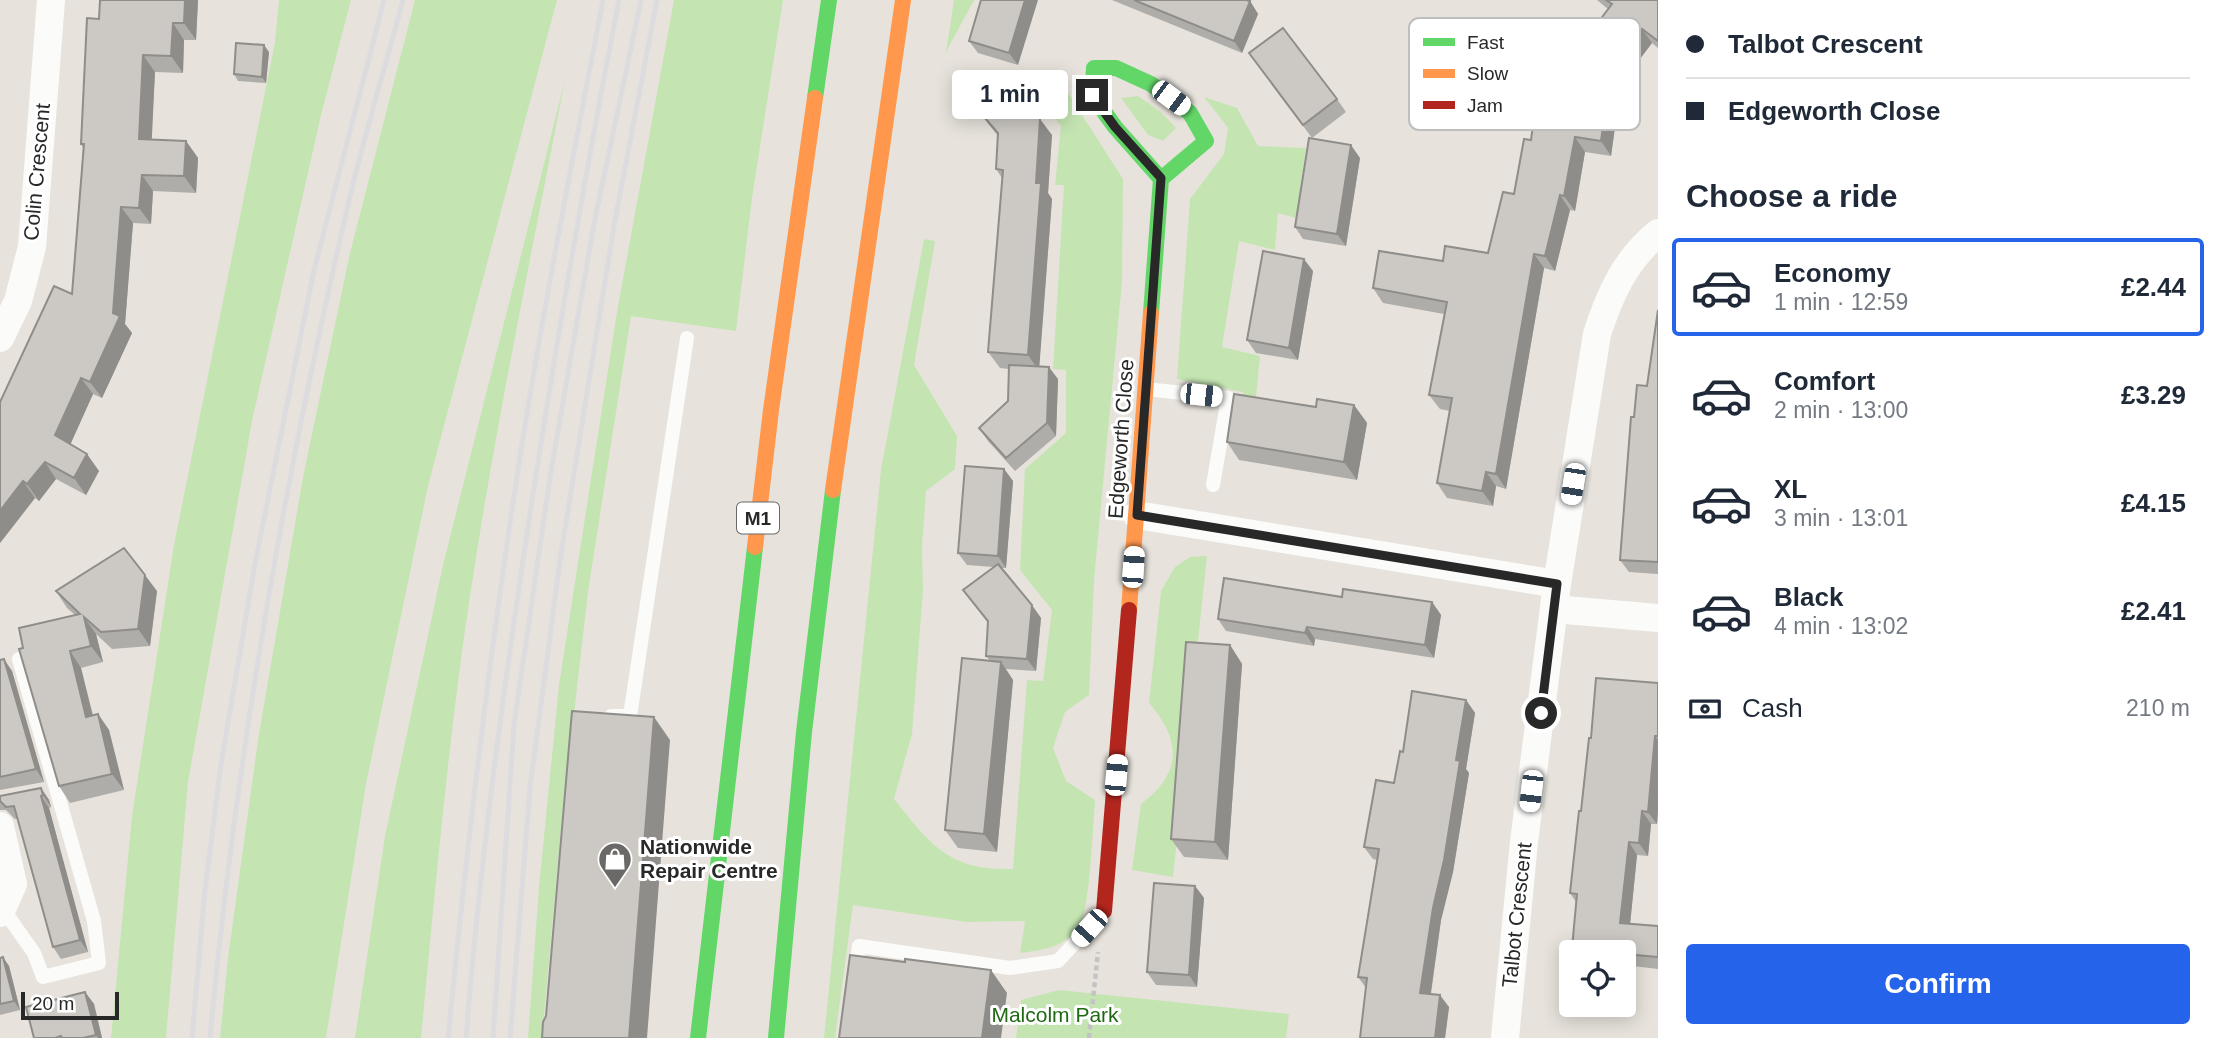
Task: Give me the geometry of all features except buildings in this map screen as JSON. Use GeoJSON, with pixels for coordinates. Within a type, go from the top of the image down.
{"type":"FeatureCollection","features":[{"type":"Feature","properties":{"kind":"main road","name":"M1"},"geometry":{"type":"LineString","coordinates":[[698,1038],[771,410],[829,0]]}},
{"type":"Feature","properties":{"kind":"main road"},"geometry":{"type":"LineString","coordinates":[[776,1038],[804,732],[838,442],[903,0]]}},
{"type":"Feature","properties":{"kind":"main road"},"geometry":{"type":"LineString","coordinates":[[1094,68],[1116,68],[1151,84],[1190,113],[1206,141],[1161,178],[1115,127],[1092,95],[1094,68]]}},
{"type":"Feature","properties":{"kind":"main road","name":"Edgeworth Close"},"geometry":{"type":"LineString","coordinates":[[1104,911],[1137,515],[1161,178]]}},
{"type":"Feature","properties":{"kind":"street","name":"Colin Crescent"},"geometry":{"type":"LineString","coordinates":[[0,338],[18,301],[32,247],[51,0]]}},
{"type":"Feature","properties":{"kind":"street","name":"Talbot Crescent"},"geometry":{"type":"LineString","coordinates":[[1511,1037],[1524,842],[1555,597],[1597,334],[1608,301],[1623,270],[1658,233]]}},
{"type":"Feature","properties":{"kind":"street"},"geometry":{"type":"LineString","coordinates":[[1137,515],[1658,618]]}},
{"type":"Feature","properties":{"kind":"street"},"geometry":{"type":"LineString","coordinates":[[0,826],[13,884],[2,911]]}},
{"type":"Feature","properties":{"kind":"lane"},"geometry":{"type":"LineString","coordinates":[[592,716],[630,716],[687,338]]}},
{"type":"Feature","properties":{"kind":"lane"},"geometry":{"type":"LineString","coordinates":[[1146,389],[1228,398],[1213,485]]}},
{"type":"Feature","properties":{"kind":"lane"},"geometry":{"type":"LineString","coordinates":[[2,911],[34,953],[43,977],[99,963],[94,920],[51,790],[19,659]]}},
{"type":"Feature","properties":{"kind":"lane"},"geometry":{"type":"LineString","coordinates":[[853,985],[859,946],[1010,968],[1046,963],[1058,961],[1104,911]]}},
{"type":"Feature","properties":{"kind":"path"},"geometry":{"type":"LineString","coordinates":[[1089,1038],[1104,911]]}},
{"type":"Feature","properties":{"kind":"green space"},"geometry":{"type":"Polygon","coordinates":[[[279,0],[351,0],[321,115],[252,421],[188,782],[166,1038],[111,1038],[132,816],[174,545],[275,42],[279,0]]]}},
{"type":"Feature","properties":{"kind":"green space"},"geometry":{"type":"Polygon","coordinates":[[[415,0],[557,0],[428,486],[366,784],[326,1038],[220,1038],[228,958],[258,740],[303,477],[350,253],[415,0]]]}},
{"type":"Feature","properties":{"kind":"green space"},"geometry":{"type":"Polygon","coordinates":[[[674,0],[783,0],[752,198],[736,331],[631,316],[588,592],[561,827],[542,1038],[528,1038],[539,887],[559,685],[617,312],[674,0]]]}},
{"type":"Feature","properties":{"kind":"green space"},"geometry":{"type":"Polygon","coordinates":[[[954,0],[974,0],[946,52],[954,0]]]}},
{"type":"Feature","properties":{"kind":"green space"},"geometry":{"type":"Polygon","coordinates":[[[565,80],[503,402],[470,596],[449,761],[421,1038],[355,1038],[385,836],[443,565],[565,80]]]}},
{"type":"Feature","properties":{"kind":"green space"},"geometry":{"type":"Polygon","coordinates":[[[1061,82],[1123,179],[1122,282],[1094,580],[1089,695],[1065,712],[1053,748],[1066,781],[1095,800],[1088,889],[1082,921],[1072,935],[1058,944],[1020,953],[1025,921],[967,922],[853,905],[835,1038],[824,1038],[881,470],[924,239],[935,241],[914,365],[957,436],[955,469],[926,491],[922,546],[923,590],[912,734],[894,799],[919,830],[943,852],[973,865],[1013,869],[1027,680],[1043,681],[1052,610],[1020,570],[1025,469],[1066,433],[1066,370],[1053,369],[1064,185],[1055,185],[1061,126],[1031,87],[1061,82]]]}},
{"type":"Feature","properties":{"kind":"green space"},"geometry":{"type":"Polygon","coordinates":[[[1138,96],[1161,112],[1176,128],[1163,141],[1148,135],[1121,98],[1138,96]]]}},
{"type":"Feature","properties":{"kind":"green space"},"geometry":{"type":"Polygon","coordinates":[[[1204,97],[1237,108],[1258,146],[1306,148],[1296,218],[1278,213],[1275,250],[1239,241],[1222,347],[1260,356],[1255,407],[1242,405],[1243,392],[1177,379],[1190,199],[1224,154],[1228,128],[1204,97]]]}},
{"type":"Feature","properties":{"kind":"green space"},"geometry":{"type":"Polygon","coordinates":[[[1207,556],[1173,877],[1132,870],[1141,804],[1164,780],[1173,756],[1167,730],[1149,703],[1161,591],[1175,567],[1190,557],[1207,556]]]}},
{"type":"Feature","properties":{"kind":"green space","name":"Malcolm Park"},"geometry":{"type":"Polygon","coordinates":[[[1059,990],[1289,1014],[1286,1038],[1016,1038],[1021,1000],[1059,990]]]}},
{"type":"Feature","properties":{"kind":"railway"},"geometry":{"type":"LineString","coordinates":[[192,1038],[205,890],[221,764],[255,564],[314,270],[384,0]]}},
{"type":"Feature","properties":{"kind":"railway"},"geometry":{"type":"LineString","coordinates":[[210,1038],[248,723],[283,515],[348,205],[403,0]]}},
{"type":"Feature","properties":{"kind":"railway"},"geometry":{"type":"LineString","coordinates":[[448,1038],[480,747],[509,529],[539,342],[603,0]]}},
{"type":"Feature","properties":{"kind":"railway"},"geometry":{"type":"LineString","coordinates":[[466,1038],[487,826],[515,615],[565,296],[619,0]]}},
{"type":"Feature","properties":{"kind":"railway"},"geometry":{"type":"LineString","coordinates":[[493,1038],[514,725],[550,477],[594,224],[641,0]]}},
{"type":"Feature","properties":{"kind":"railway"},"geometry":{"type":"LineString","coordinates":[[510,1038],[530,788],[560,560],[614,226],[657,0]]}},
{"type":"Feature","properties":{"kind":"traffic: fast"},"geometry":{"type":"LineString","coordinates":[[815,98],[829,0]]}},
{"type":"Feature","properties":{"kind":"traffic: fast"},"geometry":{"type":"LineString","coordinates":[[1151,313],[1161,179],[1206,141],[1190,113],[1151,84],[1116,68],[1094,68],[1092,95],[1115,127],[1161,179]]}},
{"type":"Feature","properties":{"kind":"traffic: fast"},"geometry":{"type":"LineString","coordinates":[[776,1038],[804,732],[833,490]]}},
{"type":"Feature","properties":{"kind":"traffic: fast"},"geometry":{"type":"LineString","coordinates":[[698,1038],[755,547]]}},
{"type":"Feature","properties":{"kind":"traffic: slow"},"geometry":{"type":"LineString","coordinates":[[833,490],[903,0]]}},
{"type":"Feature","properties":{"kind":"traffic: slow"},"geometry":{"type":"LineString","coordinates":[[755,547],[771,410],[815,98]]}},
{"type":"Feature","properties":{"kind":"traffic: slow"},"geometry":{"type":"LineString","coordinates":[[1129,610],[1151,313]]}},
{"type":"Feature","properties":{"kind":"traffic: jam"},"geometry":{"type":"LineString","coordinates":[[1104,911],[1129,610]]}},
{"type":"Feature","properties":{"kind":"place","name":"Nationwide Repair Centre"},"geometry":{"type":"Point","coordinates":[615,889]}},
{"type":"Feature","properties":{"kind":"route"},"geometry":{"type":"LineString","coordinates":[[1092,95],[1115,127],[1161,178],[1137,515],[1557,584],[1541,713]]}}]}
